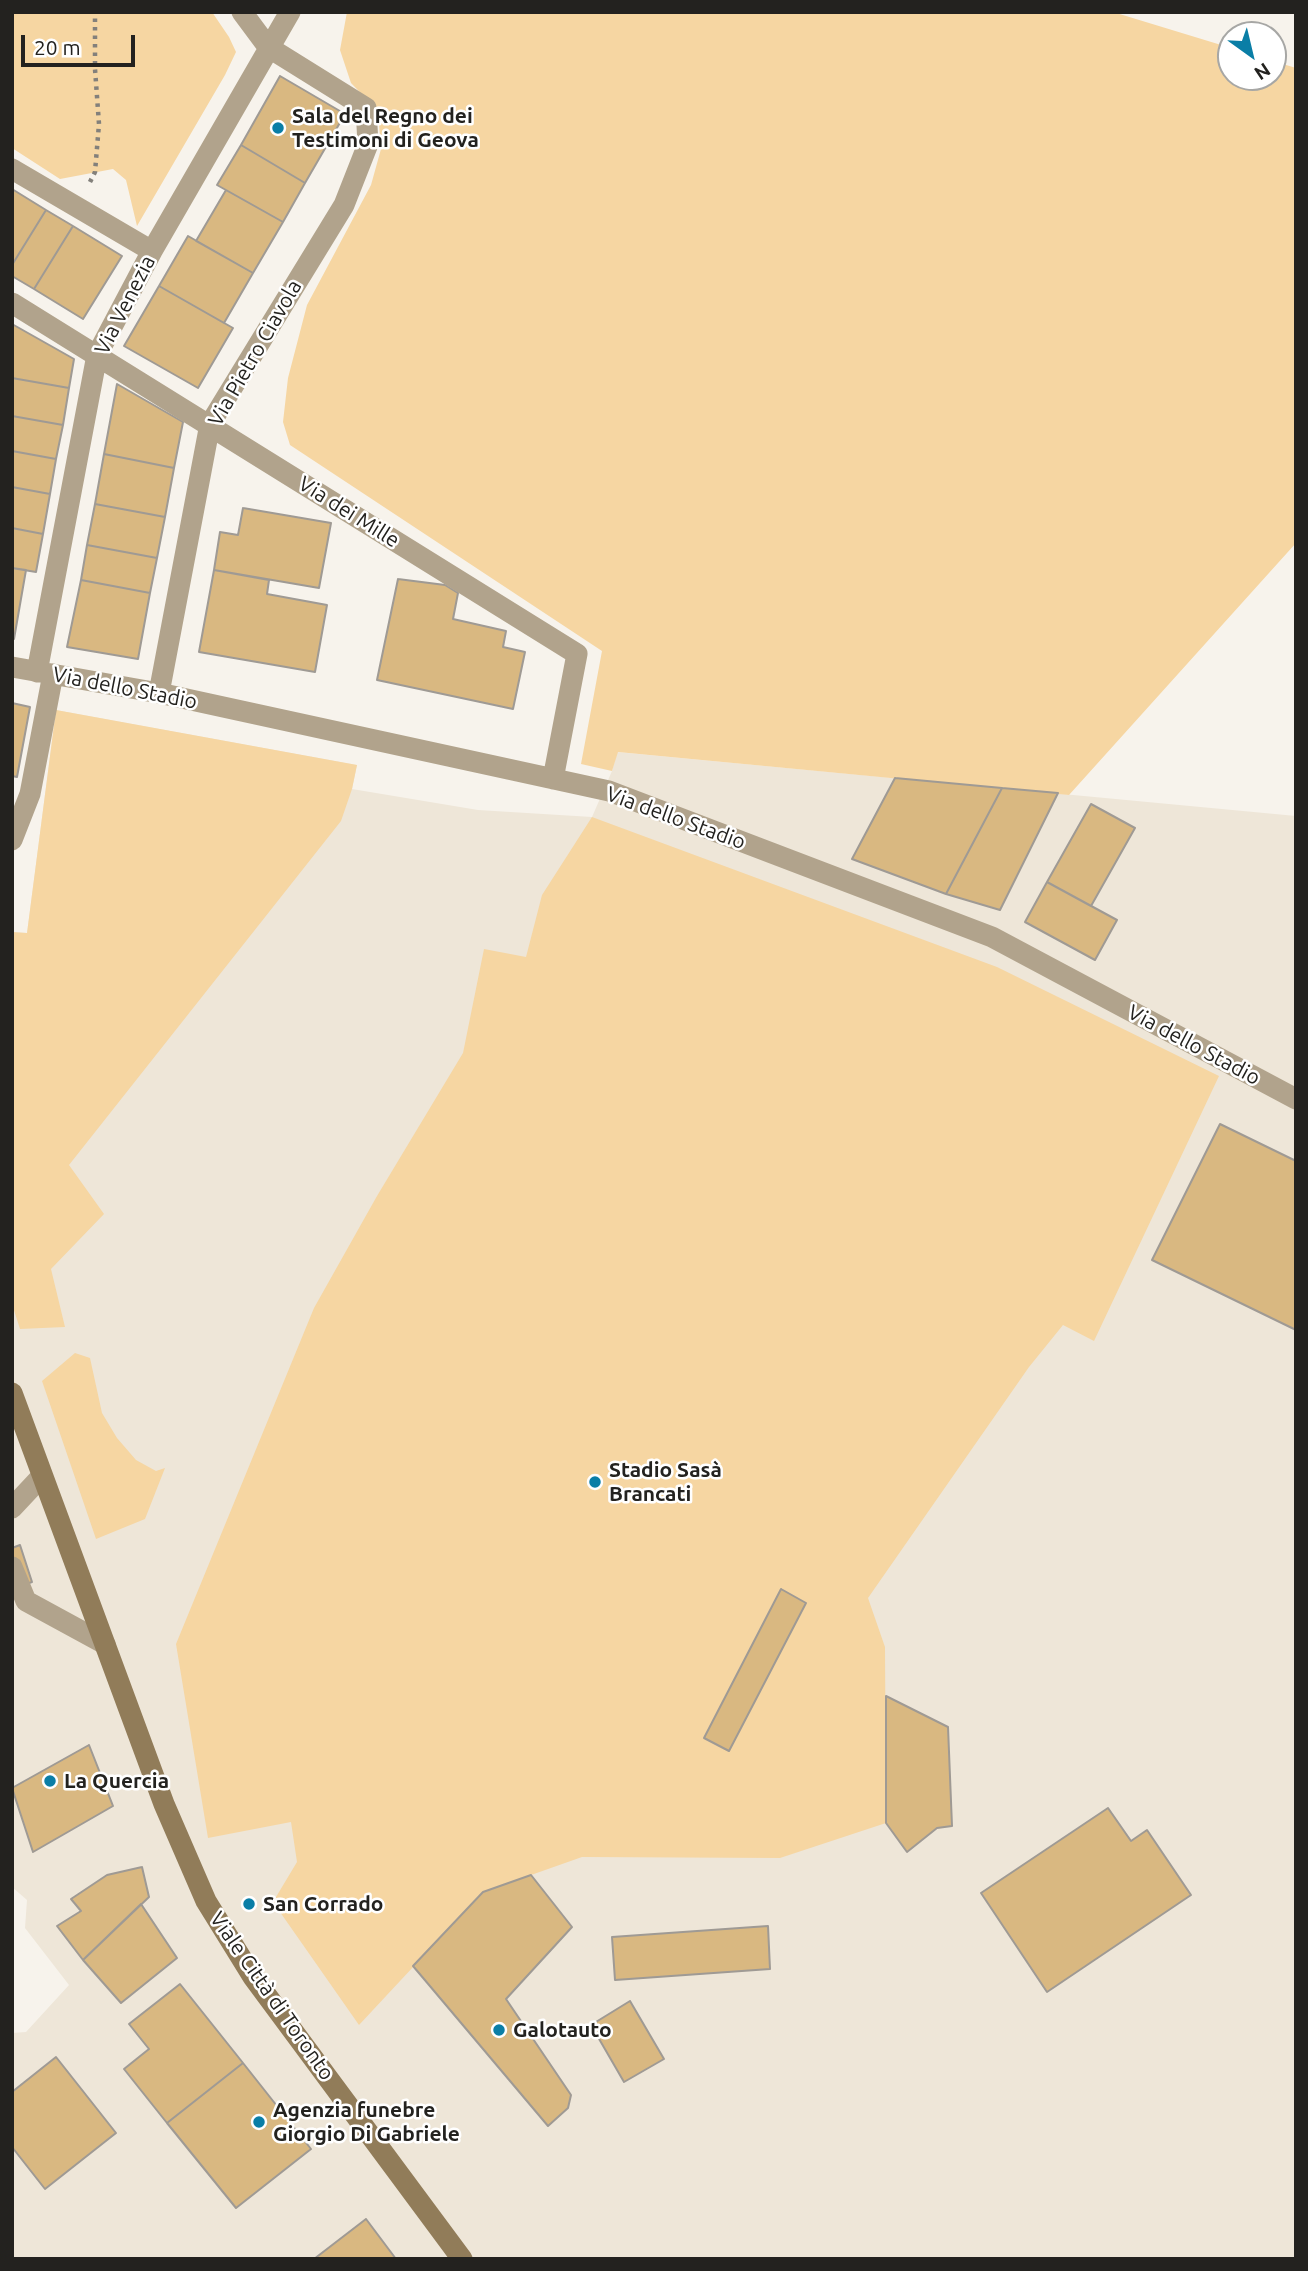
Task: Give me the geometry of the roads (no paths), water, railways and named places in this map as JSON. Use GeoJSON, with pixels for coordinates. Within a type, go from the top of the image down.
{"type":"FeatureCollection","features":[{"type":"Feature","properties":{"kind":"street"},"geometry":{"type":"LineString","coordinates":[[242,12],[268,47]]}},
{"type":"Feature","properties":{"kind":"street","name":"Via Venezia"},"geometry":{"type":"LineString","coordinates":[[12,840],[30,794],[45,673],[97,355],[152,251],[290,12]]}},
{"type":"Feature","properties":{"kind":"street","name":"Via Pietro Ciavola"},"geometry":{"type":"LineString","coordinates":[[159,694],[210,424],[344,205],[368,144],[366,108],[268,47]]}},
{"type":"Feature","properties":{"kind":"street"},"geometry":{"type":"LineString","coordinates":[[12,169],[152,251]]}},
{"type":"Feature","properties":{"kind":"street","name":"Via dei Mille"},"geometry":{"type":"LineString","coordinates":[[12,303],[577,654],[553,779]]}},
{"type":"Feature","properties":{"kind":"street","name":"Via dello Stadio"},"geometry":{"type":"LineString","coordinates":[[12,667],[159,694],[609,791],[992,937],[1296,1099]]}},
{"type":"Feature","properties":{"kind":"street","name":"Viale Città di Toronto"},"geometry":{"type":"LineString","coordinates":[[12,1393],[163,1804],[206,1901],[253,1977],[462,2259]]}},
{"type":"Feature","properties":{"kind":"street"},"geometry":{"type":"LineString","coordinates":[[12,1508],[43,1476]]}},
{"type":"Feature","properties":{"kind":"street"},"geometry":{"type":"LineString","coordinates":[[12,1567],[26,1601],[105,1644]]}},
{"type":"Feature","properties":{"kind":"place","name":"Sala del Regno dei Testimoni di Geova"},"geometry":{"type":"Point","coordinates":[278,128]}},
{"type":"Feature","properties":{"kind":"place","name":"Stadio Sasà Brancati"},"geometry":{"type":"Point","coordinates":[595,1482]}},
{"type":"Feature","properties":{"kind":"place","name":"La Quercia"},"geometry":{"type":"Point","coordinates":[50,1781]}},
{"type":"Feature","properties":{"kind":"place","name":"San Corrado"},"geometry":{"type":"Point","coordinates":[249,1904]}},
{"type":"Feature","properties":{"kind":"place","name":"Galotauto"},"geometry":{"type":"Point","coordinates":[499,2030]}},
{"type":"Feature","properties":{"kind":"place","name":"Agenzia funebre Giorgio Di Gabriele"},"geometry":{"type":"Point","coordinates":[259,2122]}}]}
